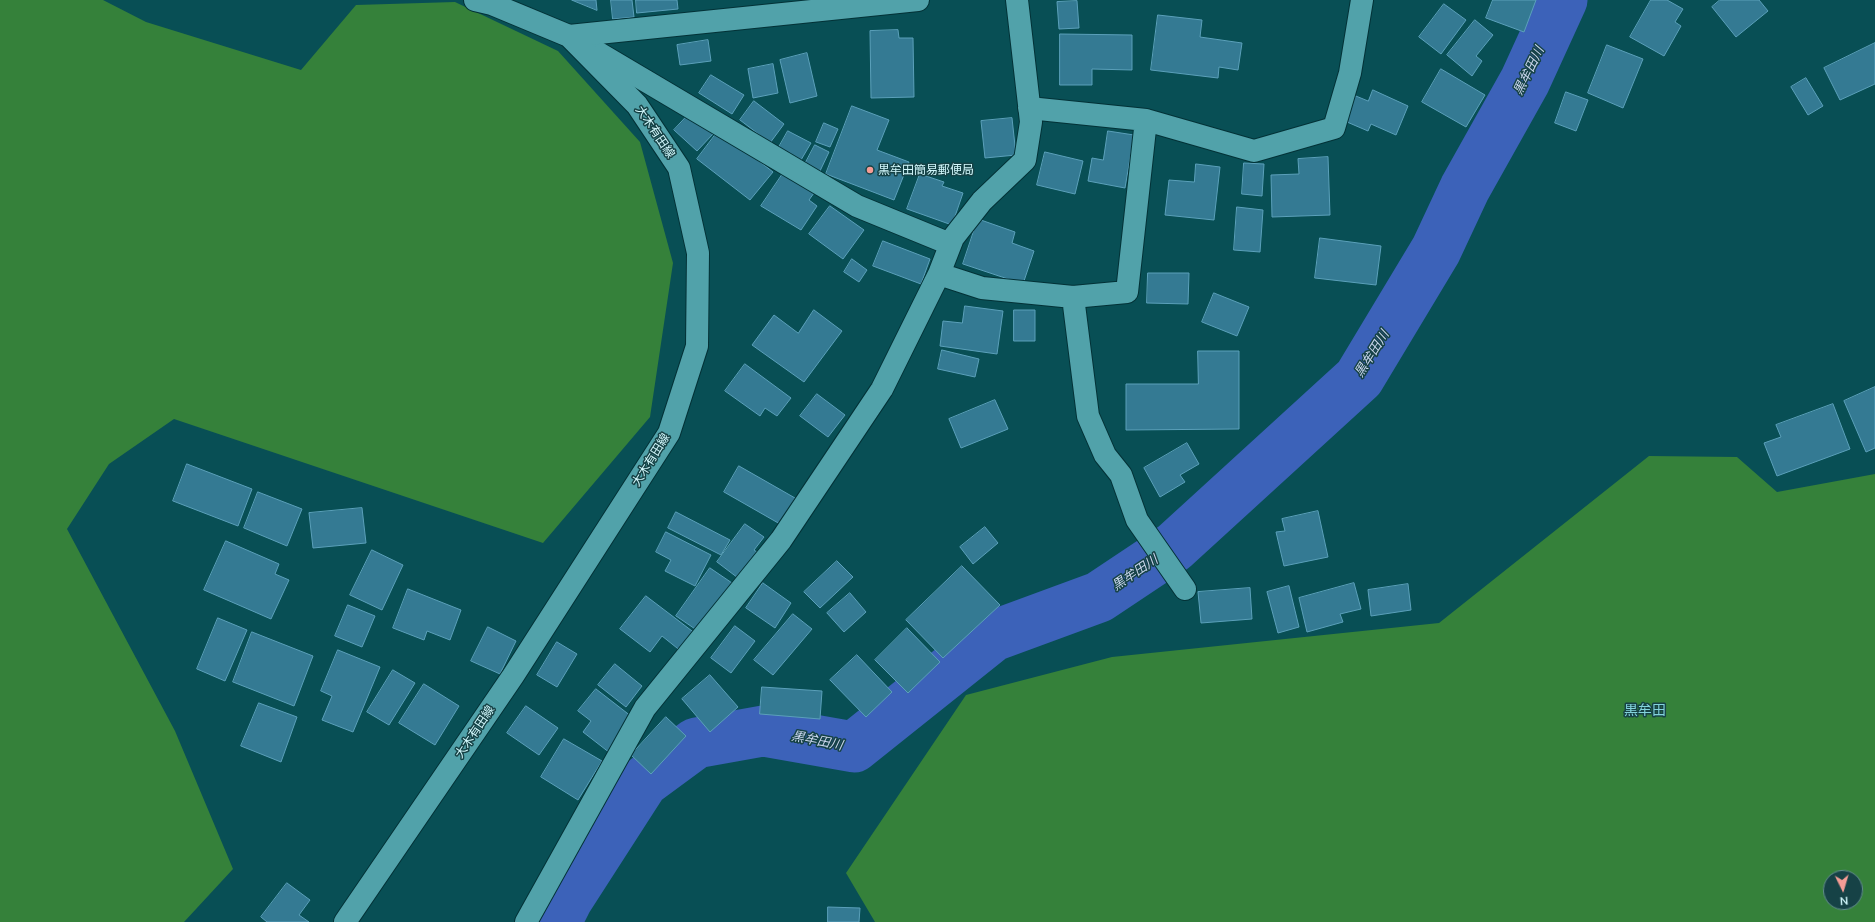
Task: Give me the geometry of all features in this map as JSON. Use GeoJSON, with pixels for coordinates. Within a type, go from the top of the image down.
{"type":"FeatureCollection","features":[{"type":"Feature","properties":{"kind":"street"},"geometry":{"type":"LineString","coordinates":[[569,36],[918,0]]}},
{"type":"Feature","properties":{"kind":"street"},"geometry":{"type":"LineString","coordinates":[[526,922],[645,708],[781,540],[882,389],[939,274],[952,238],[982,201],[1025,160],[1031,122],[1017,0]]}},
{"type":"Feature","properties":{"kind":"street"},"geometry":{"type":"LineString","coordinates":[[1029,108],[1146,120],[1254,151],[1334,128],[1350,73],[1362,0]]}},
{"type":"Feature","properties":{"kind":"street","name":"大木有田線"},"geometry":{"type":"LineString","coordinates":[[345,922],[513,676],[669,433],[697,346],[698,253],[679,168],[637,104],[569,36],[489,1]]}},
{"type":"Feature","properties":{"kind":"street"},"geometry":{"type":"LineString","coordinates":[[569,36],[857,206],[950,244]]}},
{"type":"Feature","properties":{"kind":"street"},"geometry":{"type":"LineString","coordinates":[[939,274],[982,288],[1073,297],[1126,292],[1146,120]]}},
{"type":"Feature","properties":{"kind":"street"},"geometry":{"type":"LineString","coordinates":[[1073,297],[1088,416],[1105,455],[1121,475],[1137,520],[1179,582]]}},
{"type":"Feature","properties":{"kind":"green space"},"geometry":{"type":"Polygon","coordinates":[[[0,0],[103,0],[146,22],[301,70],[356,5],[455,2],[558,51],[640,142],[673,263],[650,417],[543,543],[174,419],[109,464],[67,529],[175,731],[233,869],[184,922],[0,922],[0,0]]]}},
{"type":"Feature","properties":{"kind":"green space"},"geometry":{"type":"Polygon","coordinates":[[[1649,456],[1737,457],[1777,492],[1875,474],[1875,922],[875,922],[846,873],[966,695],[1112,657],[1439,623],[1649,456]]]}},
{"type":"Feature","properties":{"kind":"building"},"geometry":{"type":"Polygon","coordinates":[[[572,0],[596,0],[597,10],[572,0]]]}},
{"type":"Feature","properties":{"kind":"building"},"geometry":{"type":"Polygon","coordinates":[[[611,0],[632,0],[634,17],[613,19],[611,0]]]}},
{"type":"Feature","properties":{"kind":"building"},"geometry":{"type":"Polygon","coordinates":[[[636,0],[677,0],[678,9],[637,13],[636,0]]]}},
{"type":"Feature","properties":{"kind":"building"},"geometry":{"type":"Polygon","coordinates":[[[1493,0],[1536,0],[1524,32],[1486,18],[1493,0]]]}},
{"type":"Feature","properties":{"kind":"building"},"geometry":{"type":"Polygon","coordinates":[[[1651,0],[1667,0],[1683,9],[1675,22],[1681,26],[1664,56],[1630,37],[1651,0]]]}},
{"type":"Feature","properties":{"kind":"building"},"geometry":{"type":"Polygon","coordinates":[[[1720,0],[1759,0],[1768,11],[1736,37],[1712,7],[1720,0]]]}},
{"type":"Feature","properties":{"kind":"building"},"geometry":{"type":"Polygon","coordinates":[[[1077,1],[1079,28],[1059,29],[1057,2],[1077,1]]]}},
{"type":"Feature","properties":{"kind":"building"},"geometry":{"type":"Polygon","coordinates":[[[1444,4],[1466,20],[1441,54],[1419,37],[1444,4]]]}},
{"type":"Feature","properties":{"kind":"building"},"geometry":{"type":"Polygon","coordinates":[[[1158,15],[1202,20],[1200,37],[1242,43],[1238,70],[1219,67],[1218,78],[1151,70],[1158,15]]]}},
{"type":"Feature","properties":{"kind":"building"},"geometry":{"type":"Polygon","coordinates":[[[1475,20],[1493,35],[1476,56],[1482,61],[1472,76],[1447,55],[1475,20]]]}},
{"type":"Feature","properties":{"kind":"building"},"geometry":{"type":"Polygon","coordinates":[[[898,30],[899,38],[913,38],[914,97],[871,98],[870,31],[898,30]]]}},
{"type":"Feature","properties":{"kind":"building"},"geometry":{"type":"Polygon","coordinates":[[[1060,34],[1132,35],[1132,70],[1092,69],[1092,85],[1060,85],[1060,34]]]}},
{"type":"Feature","properties":{"kind":"building"},"geometry":{"type":"Polygon","coordinates":[[[708,40],[711,61],[680,65],[677,45],[708,40]]]}},
{"type":"Feature","properties":{"kind":"building"},"geometry":{"type":"Polygon","coordinates":[[[1875,43],[1875,84],[1840,100],[1824,68],[1875,43]]]}},
{"type":"Feature","properties":{"kind":"building"},"geometry":{"type":"Polygon","coordinates":[[[1607,45],[1643,59],[1623,108],[1588,93],[1607,45]]]}},
{"type":"Feature","properties":{"kind":"building"},"geometry":{"type":"Polygon","coordinates":[[[807,53],[817,96],[790,103],[780,60],[807,53]]]}},
{"type":"Feature","properties":{"kind":"building"},"geometry":{"type":"Polygon","coordinates":[[[773,64],[778,93],[753,98],[748,69],[773,64]]]}},
{"type":"Feature","properties":{"kind":"building"},"geometry":{"type":"Polygon","coordinates":[[[1441,69],[1485,95],[1466,127],[1422,102],[1441,69]]]}},
{"type":"Feature","properties":{"kind":"building"},"geometry":{"type":"Polygon","coordinates":[[[711,75],[744,95],[732,114],[699,93],[711,75]]]}},
{"type":"Feature","properties":{"kind":"building"},"geometry":{"type":"Polygon","coordinates":[[[1806,78],[1823,106],[1808,115],[1791,87],[1806,78]]]}},
{"type":"Feature","properties":{"kind":"building"},"geometry":{"type":"Polygon","coordinates":[[[1373,90],[1408,106],[1396,135],[1371,124],[1368,131],[1340,119],[1351,94],[1368,101],[1373,90]]]}},
{"type":"Feature","properties":{"kind":"building"},"geometry":{"type":"Polygon","coordinates":[[[1566,92],[1588,100],[1576,131],[1555,123],[1566,92]]]}},
{"type":"Feature","properties":{"kind":"building"},"geometry":{"type":"Polygon","coordinates":[[[754,101],[784,124],[770,143],[740,120],[754,101]]]}},
{"type":"Feature","properties":{"kind":"building"},"geometry":{"type":"Polygon","coordinates":[[[852,106],[889,120],[877,150],[909,162],[894,200],[826,174],[852,106]]]}},
{"type":"Feature","properties":{"kind":"building"},"geometry":{"type":"Polygon","coordinates":[[[690,113],[713,134],[697,151],[674,130],[690,113]]]}},
{"type":"Feature","properties":{"kind":"building"},"geometry":{"type":"Polygon","coordinates":[[[1012,118],[1016,155],[985,158],[981,121],[1012,118]]]}},
{"type":"Feature","properties":{"kind":"building"},"geometry":{"type":"Polygon","coordinates":[[[824,123],[838,129],[830,147],[816,142],[824,123]]]}},
{"type":"Feature","properties":{"kind":"building"},"geometry":{"type":"Polygon","coordinates":[[[719,130],[773,172],[750,200],[697,159],[719,130]]]}},
{"type":"Feature","properties":{"kind":"building"},"geometry":{"type":"Polygon","coordinates":[[[788,131],[811,143],[801,160],[779,147],[788,131]]]}},
{"type":"Feature","properties":{"kind":"building"},"geometry":{"type":"Polygon","coordinates":[[[1108,131],[1134,135],[1125,188],[1088,181],[1092,158],[1103,160],[1108,131]]]}},
{"type":"Feature","properties":{"kind":"building"},"geometry":{"type":"Polygon","coordinates":[[[815,145],[829,152],[820,171],[805,164],[815,145]]]}},
{"type":"Feature","properties":{"kind":"building"},"geometry":{"type":"Polygon","coordinates":[[[1045,152],[1083,161],[1075,194],[1037,185],[1045,152]]]}},
{"type":"Feature","properties":{"kind":"building"},"geometry":{"type":"Polygon","coordinates":[[[1328,157],[1330,215],[1272,217],[1271,175],[1299,174],[1298,159],[1328,157]]]}},
{"type":"Feature","properties":{"kind":"building"},"geometry":{"type":"Polygon","coordinates":[[[1244,163],[1264,164],[1262,196],[1242,194],[1244,163]]]}},
{"type":"Feature","properties":{"kind":"building"},"geometry":{"type":"Polygon","coordinates":[[[1196,164],[1220,167],[1214,220],[1165,215],[1169,180],[1194,182],[1196,164]]]}},
{"type":"Feature","properties":{"kind":"building"},"geometry":{"type":"Polygon","coordinates":[[[784,172],[814,193],[809,200],[817,206],[801,230],[761,206],[784,172]]]}},
{"type":"Feature","properties":{"kind":"building"},"geometry":{"type":"Polygon","coordinates":[[[920,174],[944,182],[942,186],[963,193],[952,225],[907,209],[920,174]]]}},
{"type":"Feature","properties":{"kind":"building"},"geometry":{"type":"Polygon","coordinates":[[[830,206],[864,230],[843,259],[809,234],[830,206]]]}},
{"type":"Feature","properties":{"kind":"building"},"geometry":{"type":"Polygon","coordinates":[[[1237,207],[1263,210],[1260,252],[1234,250],[1237,207]]]}},
{"type":"Feature","properties":{"kind":"building"},"geometry":{"type":"Polygon","coordinates":[[[978,219],[1015,232],[1012,243],[1034,251],[1023,284],[963,264],[978,219]]]}},
{"type":"Feature","properties":{"kind":"building"},"geometry":{"type":"Polygon","coordinates":[[[1320,238],[1381,246],[1376,285],[1315,278],[1320,238]]]}},
{"type":"Feature","properties":{"kind":"building"},"geometry":{"type":"Polygon","coordinates":[[[883,241],[930,259],[921,284],[873,266],[883,241]]]}},
{"type":"Feature","properties":{"kind":"building"},"geometry":{"type":"Polygon","coordinates":[[[852,259],[867,270],[859,282],[844,272],[852,259]]]}},
{"type":"Feature","properties":{"kind":"building"},"geometry":{"type":"Polygon","coordinates":[[[1148,273],[1189,273],[1188,304],[1147,303],[1148,273]]]}},
{"type":"Feature","properties":{"kind":"building"},"geometry":{"type":"Polygon","coordinates":[[[1214,293],[1249,307],[1237,336],[1202,322],[1214,293]]]}},
{"type":"Feature","properties":{"kind":"building"},"geometry":{"type":"Polygon","coordinates":[[[965,306],[1003,311],[997,354],[940,346],[943,321],[962,323],[965,306]]]}},
{"type":"Feature","properties":{"kind":"building"},"geometry":{"type":"Polygon","coordinates":[[[814,310],[842,331],[804,382],[752,345],[774,315],[798,333],[814,310]]]}},
{"type":"Feature","properties":{"kind":"building"},"geometry":{"type":"Polygon","coordinates":[[[1014,310],[1035,310],[1035,341],[1014,341],[1014,310]]]}},
{"type":"Feature","properties":{"kind":"building"},"geometry":{"type":"Polygon","coordinates":[[[942,350],[979,359],[975,377],[938,369],[942,350]]]}},
{"type":"Feature","properties":{"kind":"building"},"geometry":{"type":"Polygon","coordinates":[[[1198,351],[1239,351],[1239,429],[1126,430],[1126,384],[1198,384],[1198,351]]]}},
{"type":"Feature","properties":{"kind":"building"},"geometry":{"type":"Polygon","coordinates":[[[745,364],[791,398],[777,416],[765,408],[760,416],[725,391],[745,364]]]}},
{"type":"Feature","properties":{"kind":"building"},"geometry":{"type":"Polygon","coordinates":[[[1875,387],[1875,448],[1866,452],[1844,401],[1875,387]]]}},
{"type":"Feature","properties":{"kind":"building"},"geometry":{"type":"Polygon","coordinates":[[[817,394],[845,415],[828,437],[800,416],[817,394]]]}},
{"type":"Feature","properties":{"kind":"building"},"geometry":{"type":"Polygon","coordinates":[[[995,400],[1008,429],[961,448],[949,419],[995,400]]]}},
{"type":"Feature","properties":{"kind":"building"},"geometry":{"type":"Polygon","coordinates":[[[1833,404],[1850,449],[1777,476],[1764,443],[1781,437],[1776,425],[1833,404]]]}},
{"type":"Feature","properties":{"kind":"building"},"geometry":{"type":"Polygon","coordinates":[[[1187,443],[1199,464],[1180,475],[1185,482],[1160,497],[1144,468],[1187,443]]]}},
{"type":"Feature","properties":{"kind":"building"},"geometry":{"type":"Polygon","coordinates":[[[187,464],[252,489],[238,526],[173,501],[187,464]]]}},
{"type":"Feature","properties":{"kind":"building"},"geometry":{"type":"Polygon","coordinates":[[[739,466],[795,498],[780,524],[724,492],[739,466]]]}},
{"type":"Feature","properties":{"kind":"building"},"geometry":{"type":"Polygon","coordinates":[[[258,492],[302,509],[287,546],[244,528],[258,492]]]}},
{"type":"Feature","properties":{"kind":"building"},"geometry":{"type":"Polygon","coordinates":[[[362,508],[366,543],[313,548],[309,513],[362,508]]]}},
{"type":"Feature","properties":{"kind":"building"},"geometry":{"type":"Polygon","coordinates":[[[1318,511],[1328,557],[1284,566],[1276,532],[1285,531],[1282,519],[1318,511]]]}},
{"type":"Feature","properties":{"kind":"building"},"geometry":{"type":"Polygon","coordinates":[[[676,512],[730,540],[721,555],[668,528],[676,512]]]}},
{"type":"Feature","properties":{"kind":"building"},"geometry":{"type":"Polygon","coordinates":[[[745,524],[764,537],[754,550],[761,555],[742,581],[717,562],[745,524]]]}},
{"type":"Feature","properties":{"kind":"building"},"geometry":{"type":"Polygon","coordinates":[[[985,527],[998,543],[973,564],[960,547],[985,527]]]}},
{"type":"Feature","properties":{"kind":"building"},"geometry":{"type":"Polygon","coordinates":[[[666,532],[711,555],[695,586],[665,571],[671,560],[656,552],[666,532]]]}},
{"type":"Feature","properties":{"kind":"building"},"geometry":{"type":"Polygon","coordinates":[[[226,541],[279,564],[275,574],[289,580],[271,619],[204,590],[226,541]]]}},
{"type":"Feature","properties":{"kind":"building"},"geometry":{"type":"Polygon","coordinates":[[[372,550],[403,565],[382,610],[350,595],[372,550]]]}},
{"type":"Feature","properties":{"kind":"building"},"geometry":{"type":"Polygon","coordinates":[[[837,561],[853,577],[820,608],[804,592],[837,561]]]}},
{"type":"Feature","properties":{"kind":"building"},"geometry":{"type":"Polygon","coordinates":[[[962,566],[1000,605],[943,658],[906,620],[962,566]]]}},
{"type":"Feature","properties":{"kind":"building"},"geometry":{"type":"Polygon","coordinates":[[[710,568],[735,585],[701,633],[676,616],[710,568]]]}},
{"type":"Feature","properties":{"kind":"building"},"geometry":{"type":"Polygon","coordinates":[[[763,583],[791,603],[775,628],[746,608],[763,583]]]}},
{"type":"Feature","properties":{"kind":"building"},"geometry":{"type":"Polygon","coordinates":[[[1354,583],[1361,609],[1340,614],[1343,622],[1307,632],[1299,598],[1354,583]]]}},
{"type":"Feature","properties":{"kind":"building"},"geometry":{"type":"Polygon","coordinates":[[[1408,584],[1411,610],[1371,616],[1368,590],[1408,584]]]}},
{"type":"Feature","properties":{"kind":"building"},"geometry":{"type":"Polygon","coordinates":[[[1289,586],[1299,627],[1278,633],[1267,592],[1289,586]]]}},
{"type":"Feature","properties":{"kind":"building"},"geometry":{"type":"Polygon","coordinates":[[[1250,588],[1252,619],[1201,623],[1198,592],[1250,588]]]}},
{"type":"Feature","properties":{"kind":"building"},"geometry":{"type":"Polygon","coordinates":[[[408,589],[461,610],[450,640],[427,631],[424,640],[393,628],[408,589]]]}},
{"type":"Feature","properties":{"kind":"building"},"geometry":{"type":"Polygon","coordinates":[[[850,593],[866,612],[844,632],[827,613],[850,593]]]}},
{"type":"Feature","properties":{"kind":"building"},"geometry":{"type":"Polygon","coordinates":[[[646,596],[696,634],[682,652],[662,636],[650,652],[620,629],[646,596]]]}},
{"type":"Feature","properties":{"kind":"building"},"geometry":{"type":"Polygon","coordinates":[[[348,605],[375,616],[362,647],[335,636],[348,605]]]}},
{"type":"Feature","properties":{"kind":"building"},"geometry":{"type":"Polygon","coordinates":[[[793,614],[812,629],[773,675],[754,660],[793,614]]]}},
{"type":"Feature","properties":{"kind":"building"},"geometry":{"type":"Polygon","coordinates":[[[218,618],[247,630],[225,681],[197,669],[218,618]]]}},
{"type":"Feature","properties":{"kind":"building"},"geometry":{"type":"Polygon","coordinates":[[[735,626],[755,641],[731,673],[711,658],[735,626]]]}},
{"type":"Feature","properties":{"kind":"building"},"geometry":{"type":"Polygon","coordinates":[[[488,627],[516,641],[500,674],[471,661],[488,627]]]}},
{"type":"Feature","properties":{"kind":"building"},"geometry":{"type":"Polygon","coordinates":[[[907,628],[940,662],[908,693],[875,660],[907,628]]]}},
{"type":"Feature","properties":{"kind":"building"},"geometry":{"type":"Polygon","coordinates":[[[252,632],[313,656],[294,706],[233,682],[252,632]]]}},
{"type":"Feature","properties":{"kind":"building"},"geometry":{"type":"Polygon","coordinates":[[[557,642],[577,654],[557,687],[537,675],[557,642]]]}},
{"type":"Feature","properties":{"kind":"building"},"geometry":{"type":"Polygon","coordinates":[[[338,650],[380,667],[353,732],[322,720],[332,696],[321,691],[338,650]]]}},
{"type":"Feature","properties":{"kind":"building"},"geometry":{"type":"Polygon","coordinates":[[[857,655],[892,692],[866,717],[830,680],[857,655]]]}},
{"type":"Feature","properties":{"kind":"building"},"geometry":{"type":"Polygon","coordinates":[[[615,664],[642,686],[626,707],[598,685],[615,664]]]}},
{"type":"Feature","properties":{"kind":"building"},"geometry":{"type":"Polygon","coordinates":[[[393,670],[415,683],[389,725],[367,712],[393,670]]]}},
{"type":"Feature","properties":{"kind":"building"},"geometry":{"type":"Polygon","coordinates":[[[710,675],[738,707],[710,732],[682,699],[710,675]]]}},
{"type":"Feature","properties":{"kind":"building"},"geometry":{"type":"Polygon","coordinates":[[[424,684],[459,706],[435,745],[399,723],[424,684]]]}},
{"type":"Feature","properties":{"kind":"building"},"geometry":{"type":"Polygon","coordinates":[[[762,687],[822,691],[820,719],[760,714],[762,687]]]}},
{"type":"Feature","properties":{"kind":"building"},"geometry":{"type":"Polygon","coordinates":[[[596,689],[636,720],[610,753],[583,732],[591,721],[578,711],[596,689]]]}},
{"type":"Feature","properties":{"kind":"building"},"geometry":{"type":"Polygon","coordinates":[[[259,703],[297,717],[281,762],[241,746],[259,703]]]}},
{"type":"Feature","properties":{"kind":"building"},"geometry":{"type":"Polygon","coordinates":[[[526,706],[558,728],[539,755],[507,733],[526,706]]]}},
{"type":"Feature","properties":{"kind":"building"},"geometry":{"type":"Polygon","coordinates":[[[666,717],[686,736],[651,774],[631,755],[666,717]]]}},
{"type":"Feature","properties":{"kind":"building"},"geometry":{"type":"Polygon","coordinates":[[[564,739],[602,761],[578,800],[541,777],[564,739]]]}},
{"type":"Feature","properties":{"kind":"building"},"geometry":{"type":"Polygon","coordinates":[[[287,883],[310,900],[299,915],[309,922],[267,922],[261,917],[287,883]]]}},
{"type":"Feature","properties":{"kind":"building"},"geometry":{"type":"Polygon","coordinates":[[[828,907],[860,908],[859,922],[828,922],[828,907]]]}},
{"type":"Feature","properties":{"kind":"waterway","name":"黒牟田川"},"geometry":{"type":"LineString","coordinates":[[556,922],[567,900],[643,782],[696,743],[763,731],[854,747],[993,636],[1099,597],[1174,547],[1359,378],[1436,250],[1465,188],[1525,81],[1562,0]]}},
{"type":"Feature","properties":{"kind":"place","name":"黒牟田簡易郵便局"},"geometry":{"type":"Point","coordinates":[870,170]}},
{"type":"Feature","properties":{"kind":"district","name":"黒牟田"},"geometry":{"type":"Point","coordinates":[1645,711]}}]}
